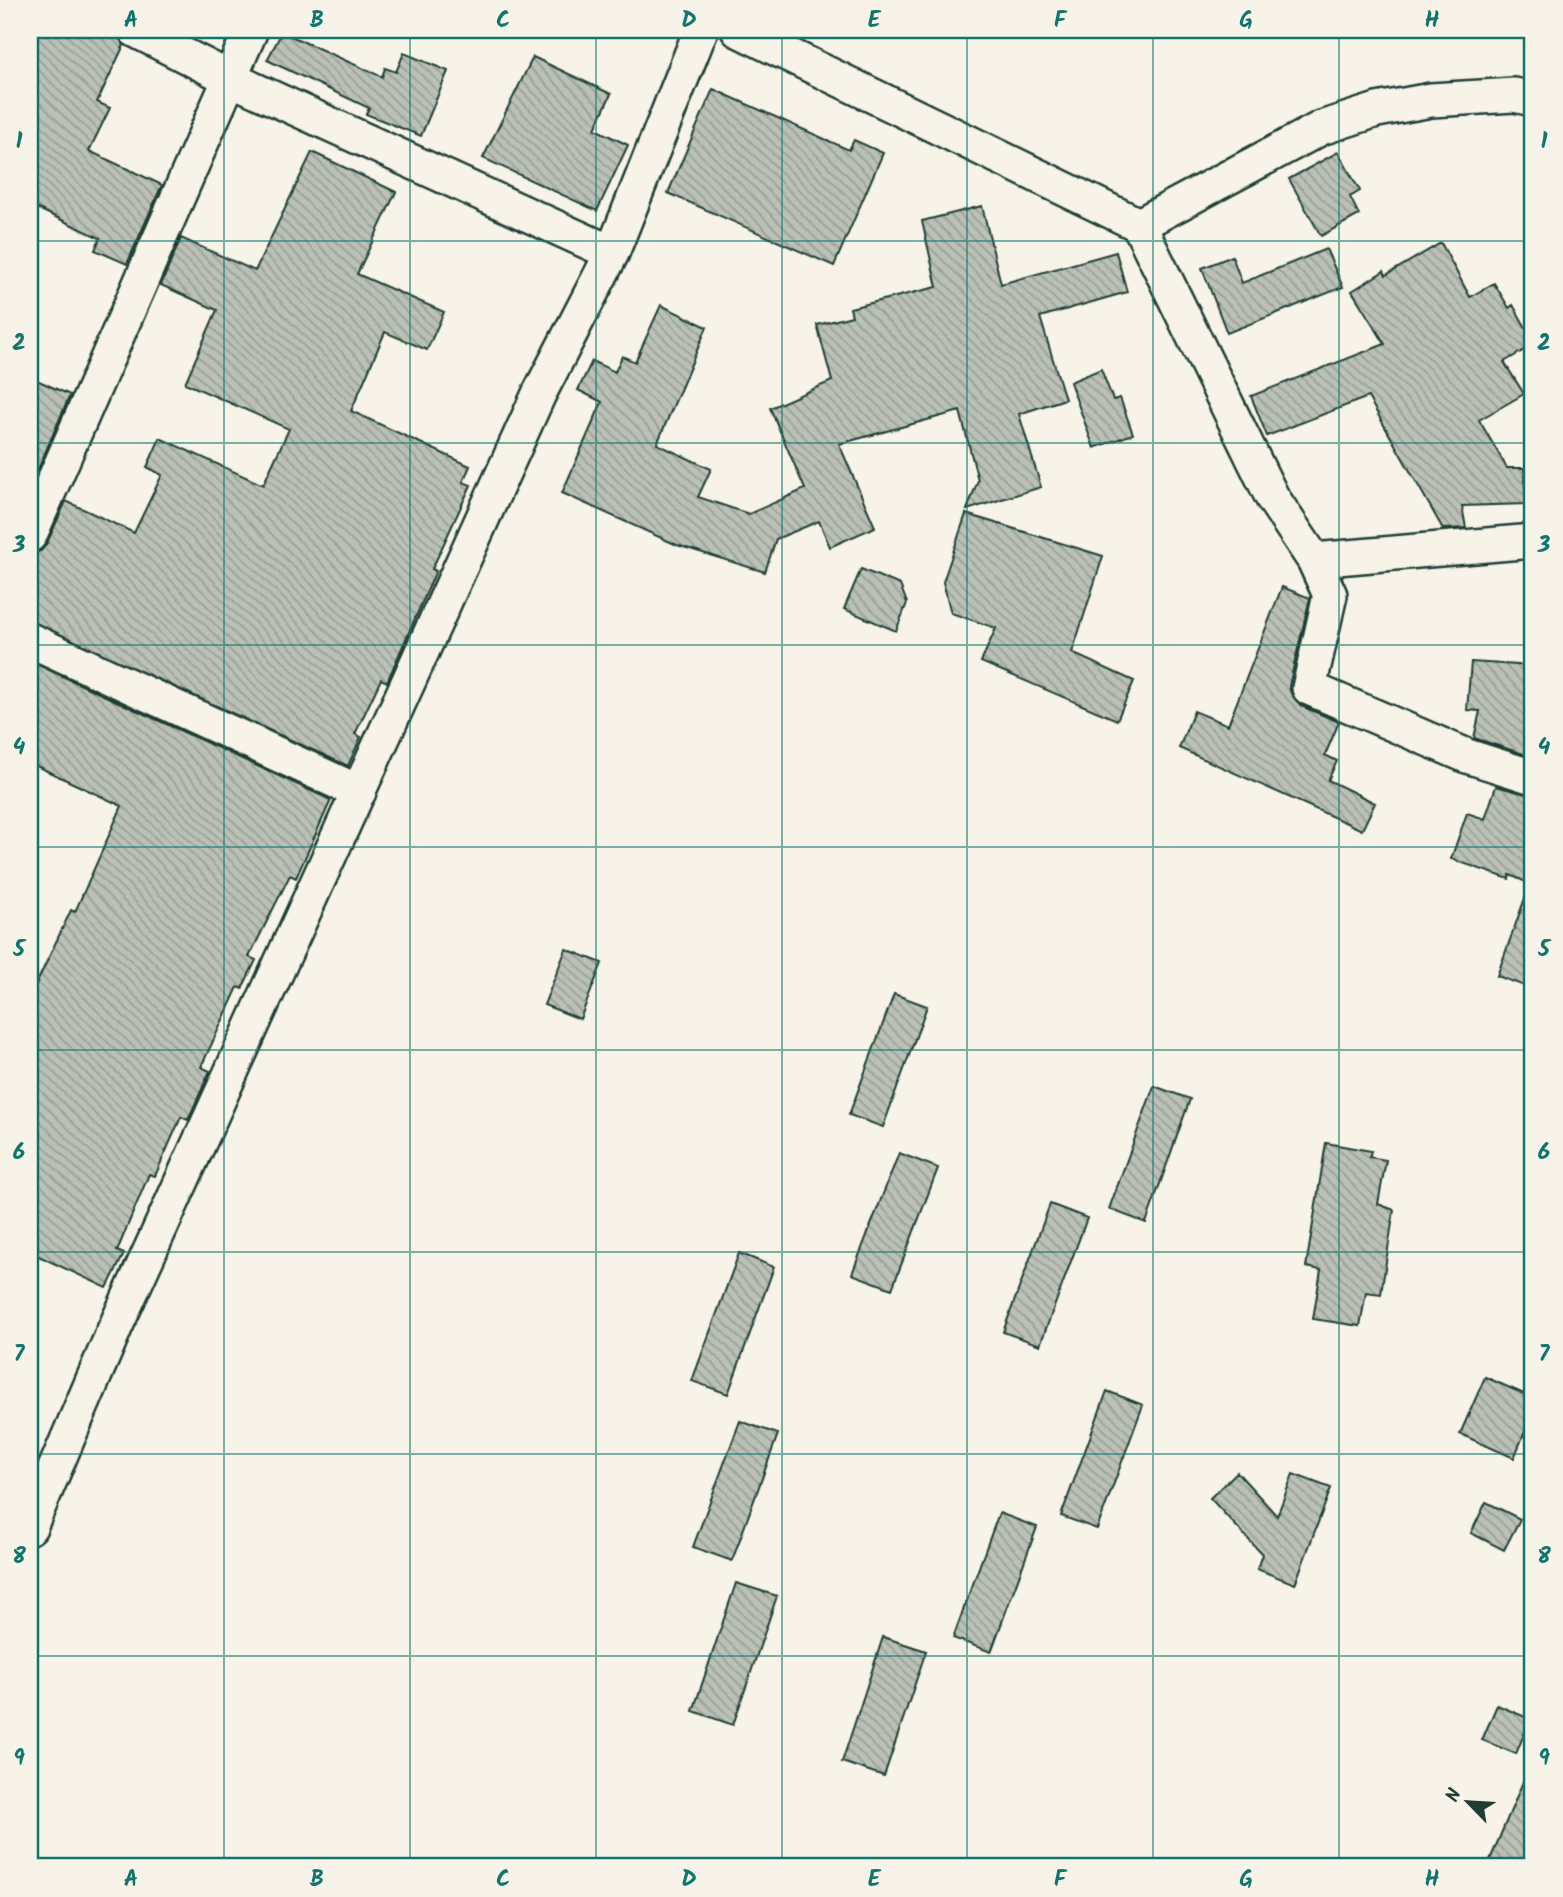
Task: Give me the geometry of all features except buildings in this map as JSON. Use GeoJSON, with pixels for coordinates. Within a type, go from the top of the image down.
{"type":"FeatureCollection","features":[{"type":"Feature","properties":{"kind":"street"},"geometry":{"type":"LineString","coordinates":[[135,30],[229,78],[612,253]]}},
{"type":"Feature","properties":{"kind":"street"},"geometry":{"type":"LineString","coordinates":[[30,535],[251,30]]}},
{"type":"Feature","properties":{"kind":"street"},"geometry":{"type":"LineString","coordinates":[[30,1527],[115,1328],[540,394],[612,253],[701,30]]}},
{"type":"Feature","properties":{"kind":"street"},"geometry":{"type":"LineString","coordinates":[[738,30],[1139,225],[1272,497],[1314,560],[1330,595],[1308,688],[1467,756],[1533,777]]}},
{"type":"Feature","properties":{"kind":"street"},"geometry":{"type":"LineString","coordinates":[[1139,225],[1321,128],[1377,110],[1431,100],[1514,95],[1533,99]]}},
{"type":"Feature","properties":{"kind":"street"},"geometry":{"type":"LineString","coordinates":[[1314,560],[1533,541]]}},
{"type":"Feature","properties":{"kind":"street"},"geometry":{"type":"LineString","coordinates":[[30,640],[359,792]]}}]}
